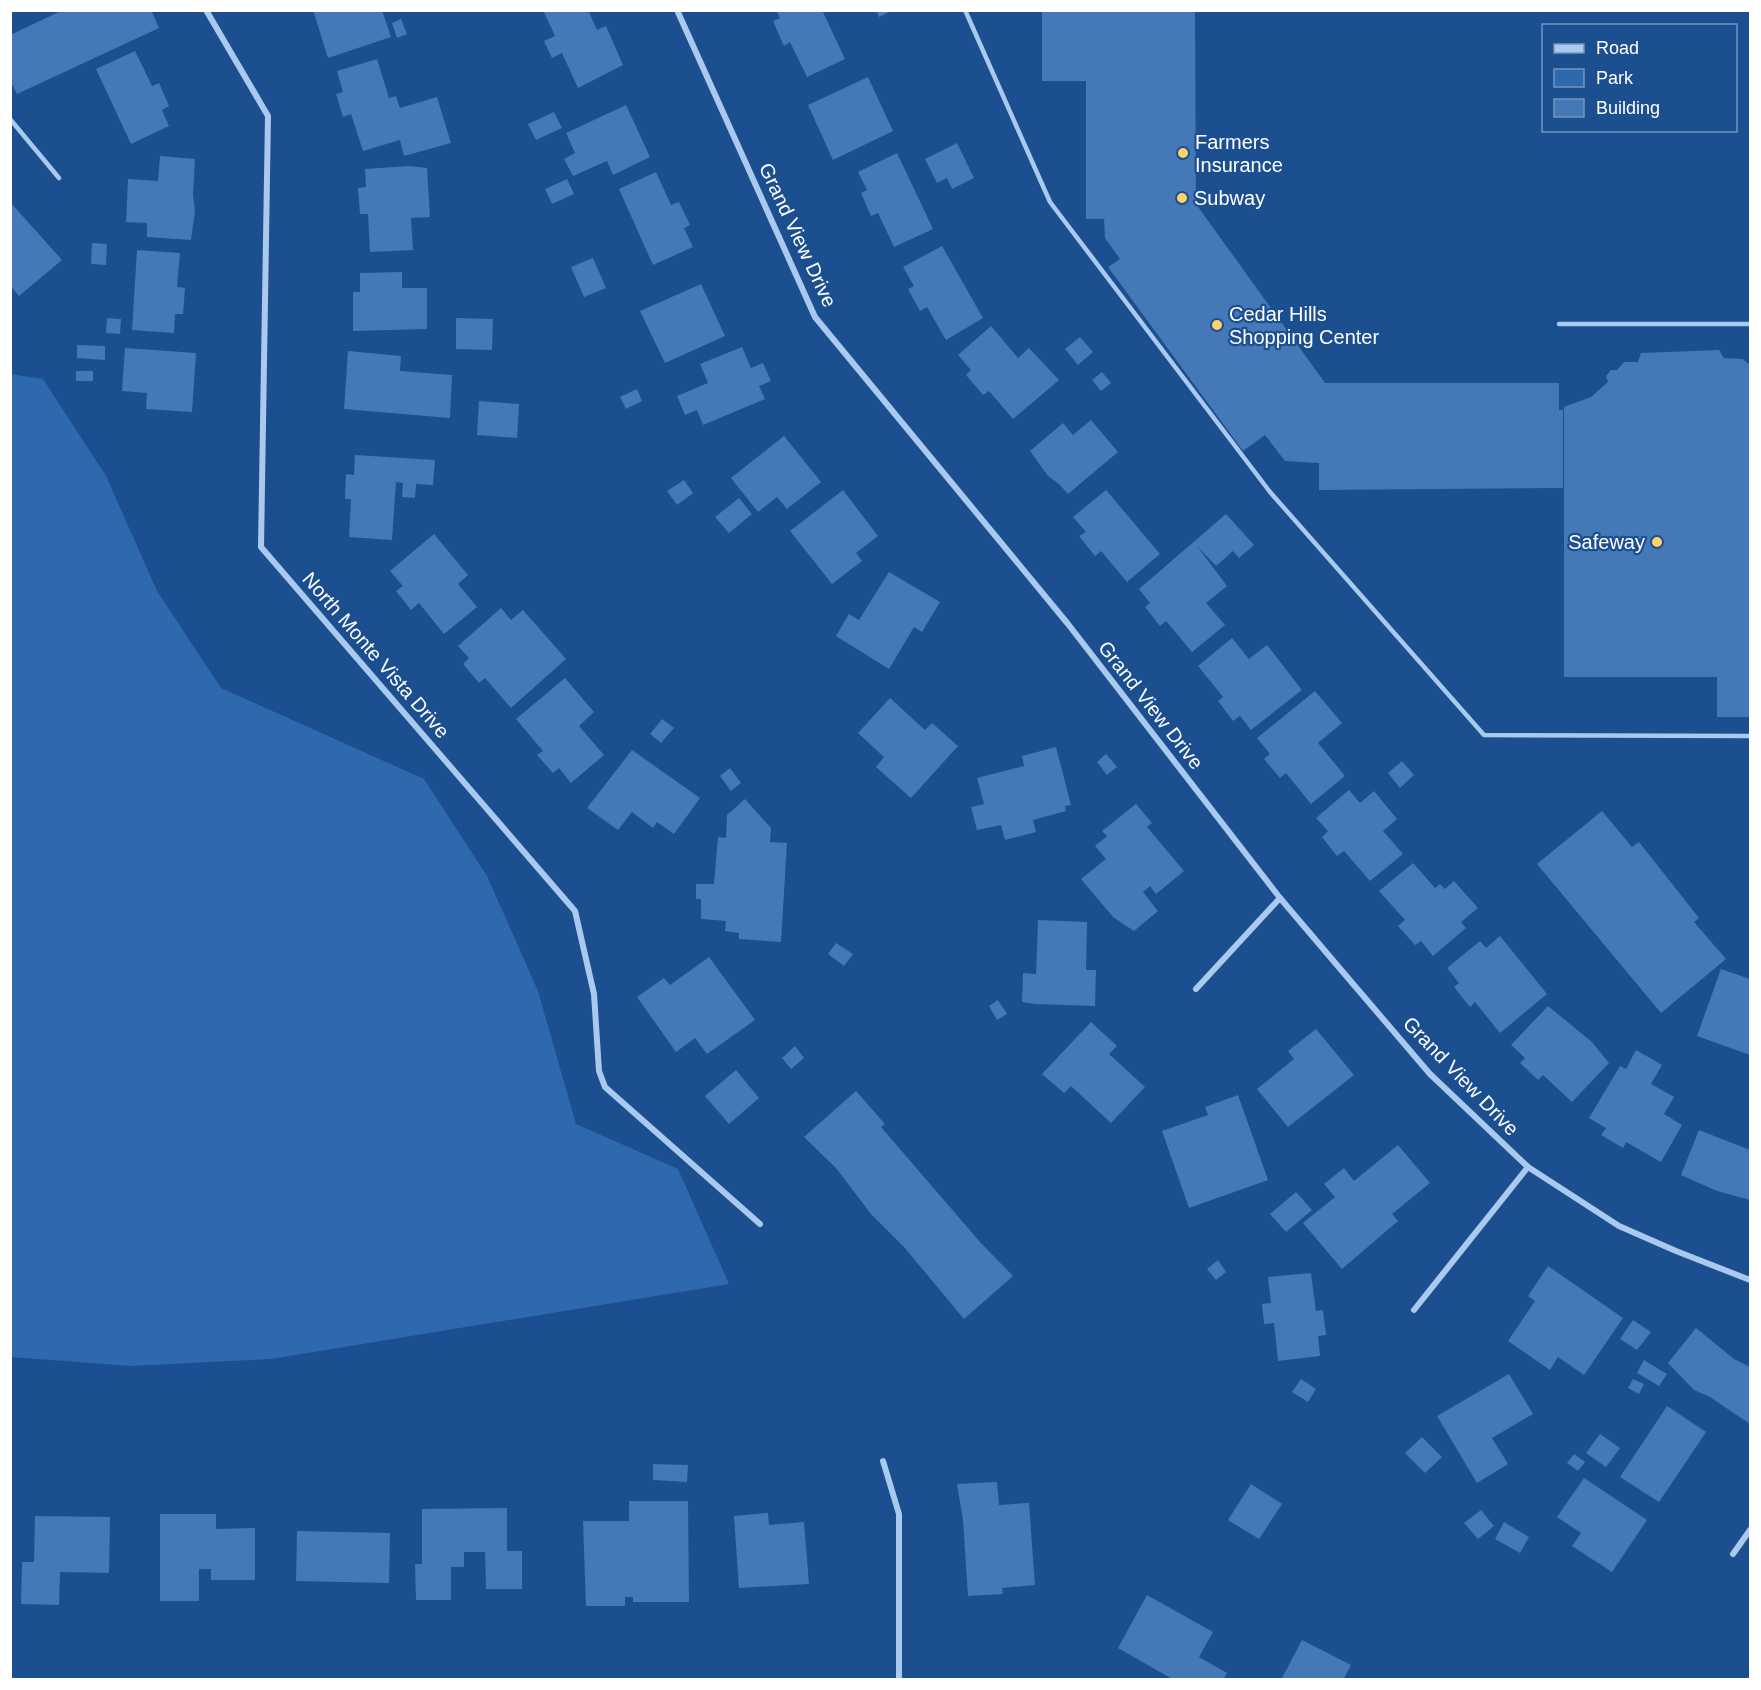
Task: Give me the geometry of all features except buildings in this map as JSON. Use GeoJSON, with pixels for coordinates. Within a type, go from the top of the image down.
{"type":"FeatureCollection","features":[{"type":"Feature","properties":{"kind":"street","name":"North Monte Vista Drive"},"geometry":{"type":"LineString","coordinates":[[206,10],[268,116],[261,547],[575,911],[594,994],[599,1071],[605,1087],[760,1224]]}},
{"type":"Feature","properties":{"kind":"street","name":"Grand View Drive"},"geometry":{"type":"LineString","coordinates":[[677,10],[815,317],[1068,624],[1280,898],[1430,1074],[1528,1167],[1619,1226],[1750,1280]]}},
{"type":"Feature","properties":{"kind":"street"},"geometry":{"type":"LineString","coordinates":[[1196,989],[1280,898]]}},
{"type":"Feature","properties":{"kind":"street"},"geometry":{"type":"LineString","coordinates":[[1414,1310],[1528,1167]]}},
{"type":"Feature","properties":{"kind":"street"},"geometry":{"type":"LineString","coordinates":[[883,1461],[899,1514],[899,1680]]}},
{"type":"Feature","properties":{"kind":"street"},"geometry":{"type":"LineString","coordinates":[[1733,1554],[1750,1530]]}},
{"type":"Feature","properties":{"kind":"lane"},"geometry":{"type":"LineString","coordinates":[[965,10],[1050,202],[1270,492],[1484,735],[1750,735]]}},
{"type":"Feature","properties":{"kind":"lane"},"geometry":{"type":"LineString","coordinates":[[10,119],[58,178]]}},
{"type":"Feature","properties":{"kind":"lane"},"geometry":{"type":"LineString","coordinates":[[1559,324],[1750,324]]}},
{"type":"Feature","properties":{"kind":"green space"},"geometry":{"type":"Polygon","coordinates":[[[10,374],[43,379],[106,476],[157,591],[221,688],[424,779],[487,876],[538,991],[576,1124],[678,1169],[729,1284],[271,1359],[131,1366],[11,1357],[10,374]]]}},
{"type":"Feature","properties":{"kind":"place","name":"Farmers Insurance"},"geometry":{"type":"Point","coordinates":[1183,153]}},
{"type":"Feature","properties":{"kind":"place","name":"Subway"},"geometry":{"type":"Point","coordinates":[1182,198]}},
{"type":"Feature","properties":{"kind":"place","name":"Cedar Hills Shopping Center"},"geometry":{"type":"Point","coordinates":[1217,325]}},
{"type":"Feature","properties":{"kind":"place","name":"Safeway"},"geometry":{"type":"Point","coordinates":[1657,542]}}]}
